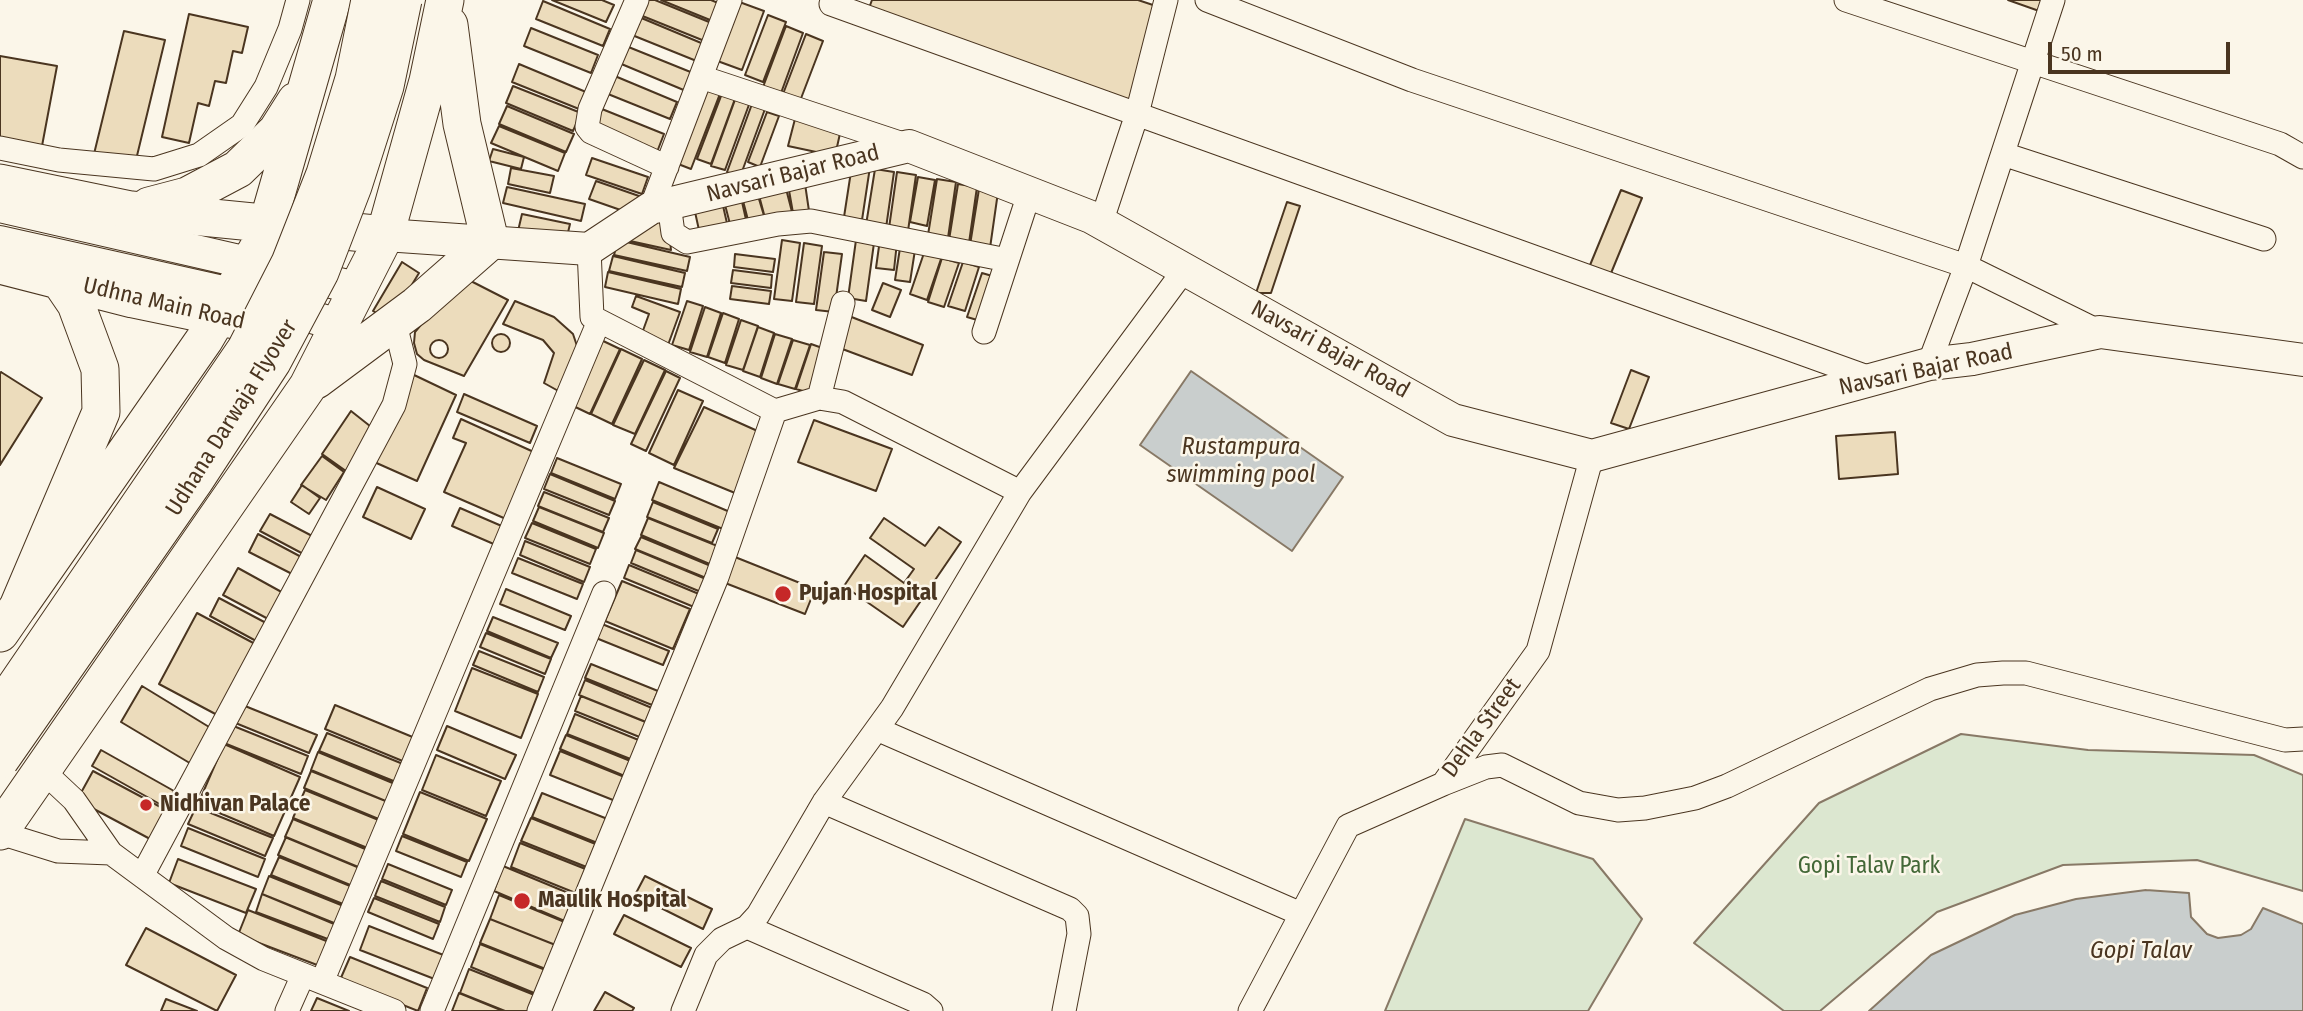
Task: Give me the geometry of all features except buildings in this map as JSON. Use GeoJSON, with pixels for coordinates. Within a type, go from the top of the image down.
{"type":"FeatureCollection","features":[{"type":"Feature","properties":{"kind":"highway"},"geometry":{"type":"LineString","coordinates":[[9,620],[160,403],[251,262],[268,224],[314,71],[332,0]]}},
{"type":"Feature","properties":{"kind":"highway","name":"Udhana Darwaja Flyover"},"geometry":{"type":"LineString","coordinates":[[0,709],[246,349],[290,263],[325,174],[354,79],[370,0]]}},
{"type":"Feature","properties":{"kind":"highway","name":"Udhana Darwaja Flyover"},"geometry":{"type":"LineString","coordinates":[[0,760],[195,480],[278,351],[320,272],[353,186],[386,86],[403,0]]}},
{"type":"Feature","properties":{"kind":"highway"},"geometry":{"type":"LineString","coordinates":[[0,832],[308,386],[385,235],[428,81],[445,0]]}},
{"type":"Feature","properties":{"kind":"highway"},"geometry":{"type":"LineString","coordinates":[[308,386],[417,305],[490,241],[462,124],[445,0]]}},
{"type":"Feature","properties":{"kind":"highway"},"geometry":{"type":"LineString","coordinates":[[131,210],[187,196],[238,169],[277,131],[314,71]]}},
{"type":"Feature","properties":{"kind":"highway"},"geometry":{"type":"LineString","coordinates":[[0,183],[131,210],[385,235]]}},
{"type":"Feature","properties":{"kind":"highway","name":"Udhna Main Road"},"geometry":{"type":"LineString","coordinates":[[3,262],[133,299],[225,305],[333,336]]}},
{"type":"Feature","properties":{"kind":"highway"},"geometry":{"type":"LineString","coordinates":[[9,620],[101,412],[100,369],[76,304],[59,279]]}},
{"type":"Feature","properties":{"kind":"highway"},"geometry":{"type":"LineString","coordinates":[[160,403],[254,464]]}},
{"type":"Feature","properties":{"kind":"main road","name":"Navsari Bajar Road"},"geometry":{"type":"LineString","coordinates":[[589,249],[660,206],[909,146],[1101,223],[1453,420],[1592,456],[1929,364],[1972,359],[2100,332],[2303,360]]}},
{"type":"Feature","properties":{"kind":"main road"},"geometry":{"type":"LineString","coordinates":[[0,206],[357,288]]}},
{"type":"Feature","properties":{"kind":"main road"},"geometry":{"type":"LineString","coordinates":[[385,235],[589,249]]}},
{"type":"Feature","properties":{"kind":"main road"},"geometry":{"type":"LineString","coordinates":[[3,262],[225,305]]}},
{"type":"Feature","properties":{"kind":"street"},"geometry":{"type":"LineString","coordinates":[[0,148],[60,160],[154,169],[199,155],[242,125],[265,87],[290,29],[298,0]]}},
{"type":"Feature","properties":{"kind":"street"},"geometry":{"type":"LineString","coordinates":[[636,0],[590,109],[587,127],[591,132],[667,167]]}},
{"type":"Feature","properties":{"kind":"street"},"geometry":{"type":"LineString","coordinates":[[730,0],[667,167],[660,206],[673,233],[687,242],[778,224],[811,221],[1007,260]]}},
{"type":"Feature","properties":{"kind":"street"},"geometry":{"type":"LineString","coordinates":[[1101,223],[1137,114],[1166,0]]}},
{"type":"Feature","properties":{"kind":"street"},"geometry":{"type":"LineString","coordinates":[[1207,0],[1412,80],[1966,266],[2100,332]]}},
{"type":"Feature","properties":{"kind":"street"},"geometry":{"type":"LineString","coordinates":[[1846,0],[2280,144],[2303,156]]}},
{"type":"Feature","properties":{"kind":"street"},"geometry":{"type":"LineString","coordinates":[[1929,364],[1966,266],[2053,0]]}},
{"type":"Feature","properties":{"kind":"street"},"geometry":{"type":"LineString","coordinates":[[831,4],[1873,379]]}},
{"type":"Feature","properties":{"kind":"street"},"geometry":{"type":"LineString","coordinates":[[701,77],[909,146]]}},
{"type":"Feature","properties":{"kind":"street"},"geometry":{"type":"LineString","coordinates":[[2003,154],[2264,239]]}},
{"type":"Feature","properties":{"kind":"street"},"geometry":{"type":"LineString","coordinates":[[984,332],[1029,194]]}},
{"type":"Feature","properties":{"kind":"street"},"geometry":{"type":"LineString","coordinates":[[589,249],[592,317],[599,321],[775,411],[819,398],[843,401],[1020,492]]}},
{"type":"Feature","properties":{"kind":"street"},"geometry":{"type":"LineString","coordinates":[[683,1011],[706,955],[722,939],[747,927],[758,915],[824,802],[879,730],[1020,492],[1185,269]]}},
{"type":"Feature","properties":{"kind":"street"},"geometry":{"type":"LineString","coordinates":[[819,398],[843,303]]}},
{"type":"Feature","properties":{"kind":"street"},"geometry":{"type":"LineString","coordinates":[[142,876],[394,405],[405,364],[394,320]]}},
{"type":"Feature","properties":{"kind":"street"},"geometry":{"type":"LineString","coordinates":[[287,1011],[313,979],[599,321]]}},
{"type":"Feature","properties":{"kind":"street"},"geometry":{"type":"LineString","coordinates":[[539,1011],[717,577],[775,411]]}},
{"type":"Feature","properties":{"kind":"street","name":"Dehla Street"},"geometry":{"type":"LineString","coordinates":[[1250,1011],[1348,826],[1443,784],[1538,651],[1592,456]]}},
{"type":"Feature","properties":{"kind":"street"},"geometry":{"type":"LineString","coordinates":[[432,1011],[604,593]]}},
{"type":"Feature","properties":{"kind":"street"},"geometry":{"type":"LineString","coordinates":[[1443,784],[1486,767],[1502,765],[1579,803],[1618,810],[1657,805],[1727,786],[1930,689],[1977,675],[2003,673],[2026,673],[2297,743]]}},
{"type":"Feature","properties":{"kind":"street"},"geometry":{"type":"LineString","coordinates":[[879,730],[1301,914]]}},
{"type":"Feature","properties":{"kind":"street"},"geometry":{"type":"LineString","coordinates":[[42,770],[74,800],[111,853],[242,948],[394,1011]]}},
{"type":"Feature","properties":{"kind":"street"},"geometry":{"type":"LineString","coordinates":[[824,802],[1070,909],[1077,916],[1079,934],[1064,1011]]}},
{"type":"Feature","properties":{"kind":"street"},"geometry":{"type":"LineString","coordinates":[[0,832],[58,851],[111,853]]}},
{"type":"Feature","properties":{"kind":"street"},"geometry":{"type":"LineString","coordinates":[[747,927],[923,1004],[931,1011]]}},
{"type":"Feature","properties":{"kind":"green space","name":"Gopi Talav Park"},"geometry":{"type":"Polygon","coordinates":[[[1961,734],[2088,750],[2254,755],[2303,775],[2303,891],[2197,860],[2063,865],[1937,912],[1820,1011],[1784,1011],[1694,943],[1819,803],[1961,734]]]}},
{"type":"Feature","properties":{"kind":"green space"},"geometry":{"type":"Polygon","coordinates":[[[1465,819],[1593,859],[1642,919],[1588,1011],[1385,1011],[1465,819]]]}},
{"type":"Feature","properties":{"kind":"water","name":"Rustampura swimming pool"},"geometry":{"type":"Polygon","coordinates":[[[1191,371],[1343,477],[1292,551],[1140,445],[1191,371]]]}},
{"type":"Feature","properties":{"kind":"water","name":"Gopi Talav"},"geometry":{"type":"Polygon","coordinates":[[[2146,890],[2189,893],[2191,917],[2207,934],[2218,938],[2241,935],[2251,929],[2263,908],[2303,924],[2303,1011],[1869,1011],[1931,955],[2015,915],[2076,899],[2146,890]]]}},
{"type":"Feature","properties":{"kind":"place","name":"Pujan Hospital"},"geometry":{"type":"Point","coordinates":[783,594]}},
{"type":"Feature","properties":{"kind":"place","name":"Nidhivan Palace"},"geometry":{"type":"Point","coordinates":[146,805]}},
{"type":"Feature","properties":{"kind":"place","name":"Maulik Hospital"},"geometry":{"type":"Point","coordinates":[522,901]}}]}
